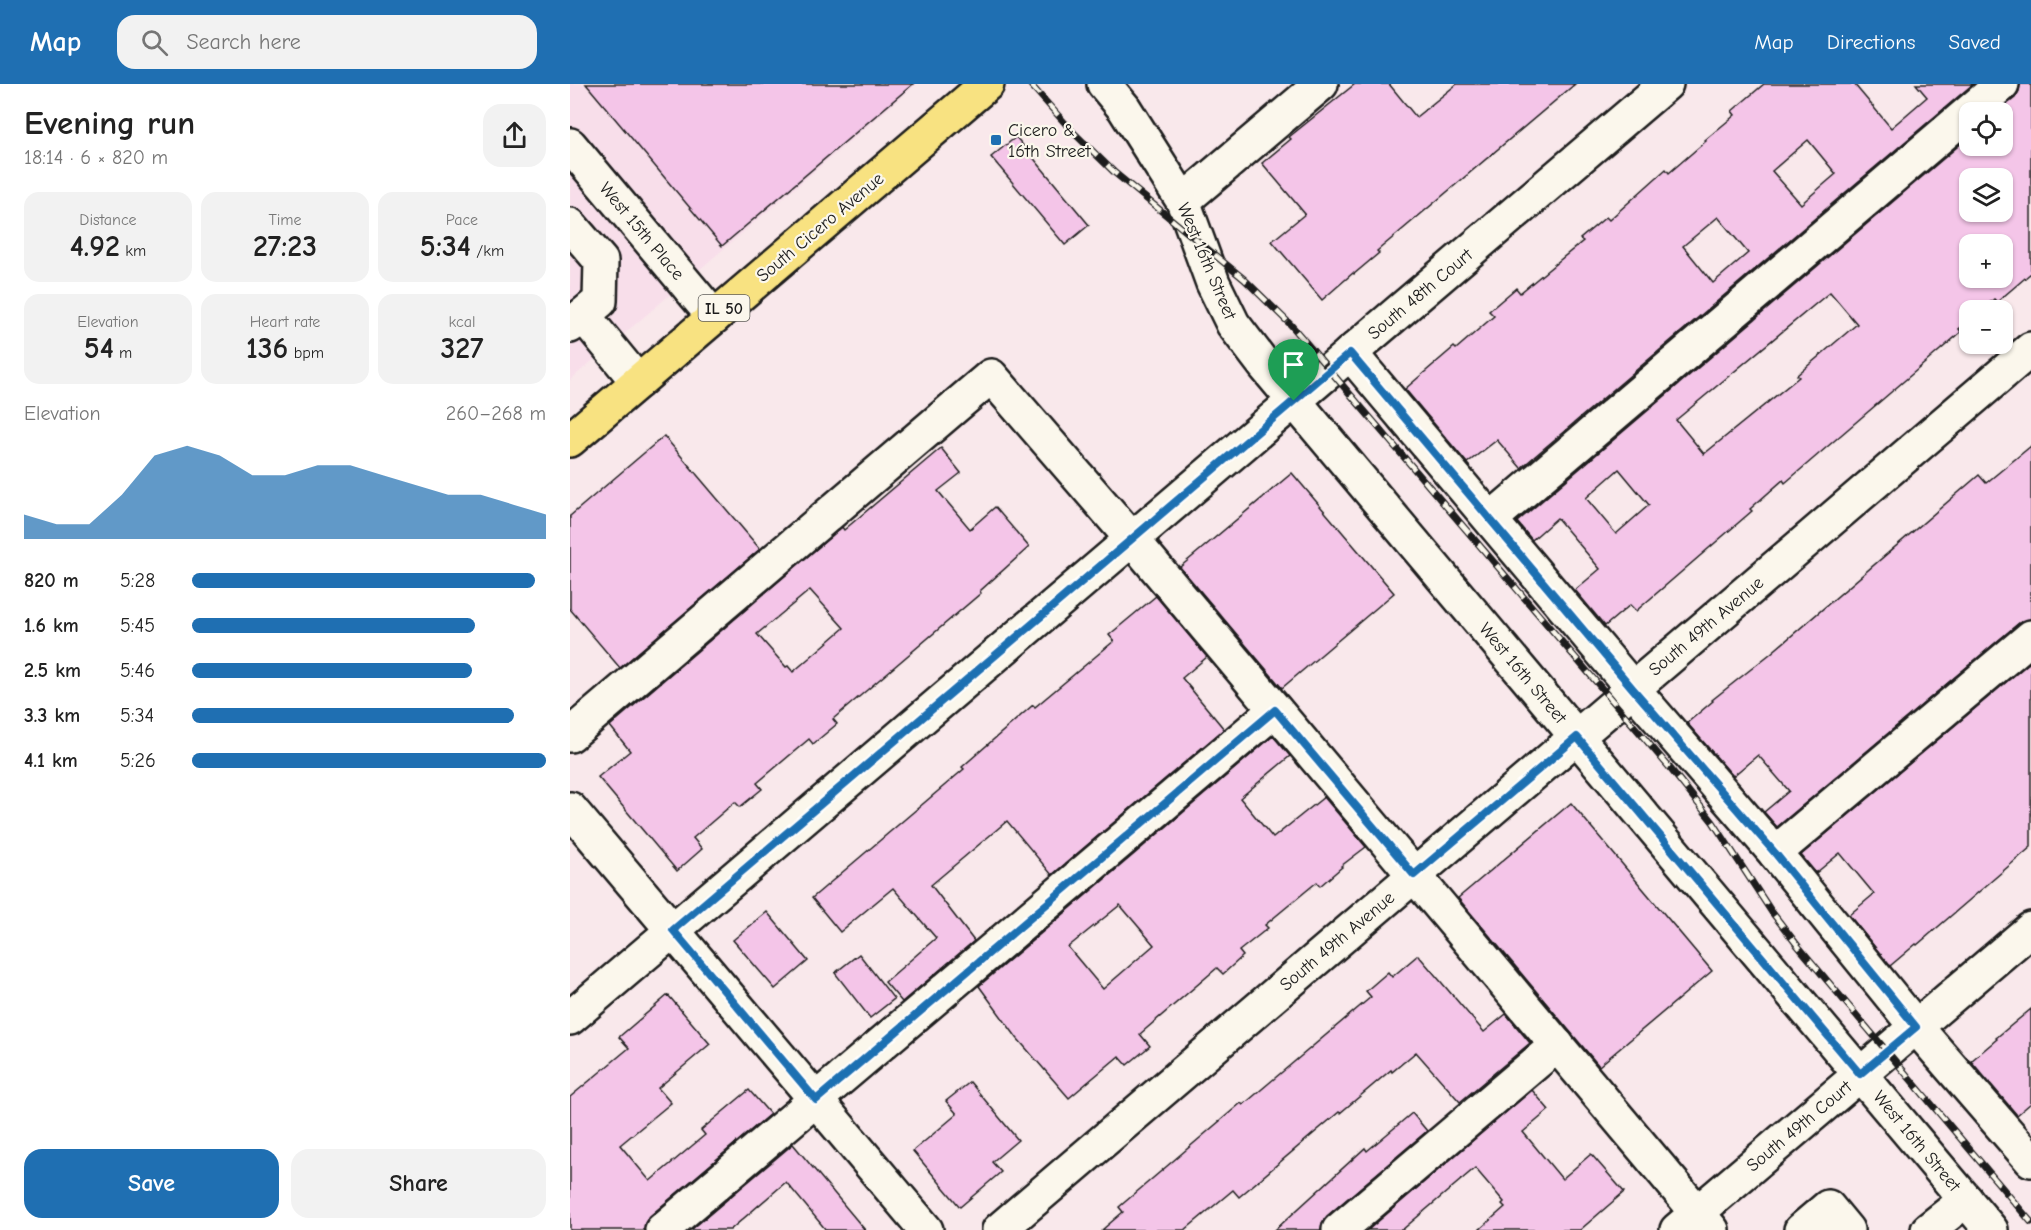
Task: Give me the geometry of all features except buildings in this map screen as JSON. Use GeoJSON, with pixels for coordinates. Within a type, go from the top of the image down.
{"type":"FeatureCollection","features":[{"type":"Feature","properties":{"kind":"main road","name":"South Cicero Avenue"},"geometry":{"type":"LineString","coordinates":[[570,440],[987,84]]}},
{"type":"Feature","properties":{"kind":"street","name":"West 16th Street"},"geometry":{"type":"LineString","coordinates":[[1104,84],[1124,108],[1183,201],[1213,283],[1233,324],[1294,401],[1991,1230]]}},
{"type":"Feature","properties":{"kind":"street"},"geometry":{"type":"LineString","coordinates":[[1183,201],[1321,84]]}},
{"type":"Feature","properties":{"kind":"street","name":"South 48th Court"},"geometry":{"type":"LineString","coordinates":[[570,1018],[1666,84]]}},
{"type":"Feature","properties":{"kind":"street"},"geometry":{"type":"LineString","coordinates":[[1491,519],[2002,84]]}},
{"type":"Feature","properties":{"kind":"street","name":"West 15th Place"},"geometry":{"type":"LineString","coordinates":[[570,145],[714,317]]}},
{"type":"Feature","properties":{"kind":"street"},"geometry":{"type":"LineString","coordinates":[[570,225],[601,261],[600,301],[577,320],[638,382]]}},
{"type":"Feature","properties":{"kind":"street","name":"South 49th Avenue"},"geometry":{"type":"LineString","coordinates":[[999,1230],[2031,349]]}},
{"type":"Feature","properties":{"kind":"street"},"geometry":{"type":"LineString","coordinates":[[1350,353],[1633,689],[1775,853],[1916,1027],[2031,1160]]}},
{"type":"Feature","properties":{"kind":"street"},"geometry":{"type":"LineString","coordinates":[[570,735],[991,376],[1132,539],[1557,1045],[1696,1224]]}},
{"type":"Feature","properties":{"kind":"street"},"geometry":{"type":"LineString","coordinates":[[1775,853],[2031,637]]}},
{"type":"Feature","properties":{"kind":"street"},"geometry":{"type":"LineString","coordinates":[[662,1230],[1275,710]]}},
{"type":"Feature","properties":{"kind":"street"},"geometry":{"type":"LineString","coordinates":[[570,809],[926,1230]]}},
{"type":"Feature","properties":{"kind":"street","name":"South 49th Court"},"geometry":{"type":"LineString","coordinates":[[1696,1224],[1860,1074],[2031,929]]}},
{"type":"Feature","properties":{"kind":"street"},"geometry":{"type":"LineString","coordinates":[[1339,1230],[1557,1045]]}},
{"type":"Feature","properties":{"kind":"street"},"geometry":{"type":"LineString","coordinates":[[1928,1230],[1966,1200]]}},
{"type":"Feature","properties":{"kind":"street"},"geometry":{"type":"LineString","coordinates":[[1801,1230],[1828,1207],[1847,1230]]}},
{"type":"Feature","properties":{"kind":"shaded area"},"geometry":{"type":"Polygon","coordinates":[[[570,84],[917,84],[570,380],[570,84]]]}},
{"type":"Feature","properties":{"kind":"railway"},"geometry":{"type":"LineString","coordinates":[[1030,84],[1073,132],[1115,173],[1244,279],[1291,325],[1669,767],[1713,822],[1771,911],[1798,946],[2031,1222]]}},
{"type":"Feature","properties":{"kind":"place","name":"Cicero & 16th Street"},"geometry":{"type":"Point","coordinates":[996,140]}},
{"type":"Feature","properties":{"kind":"route"},"geometry":{"type":"LineString","coordinates":[[1350,353],[1633,689],[1775,853],[1916,1027],[1860,1074],[1577,737],[1414,875],[1275,710],[816,1100],[673,930],[1294,401],[1350,353]]}}]}
